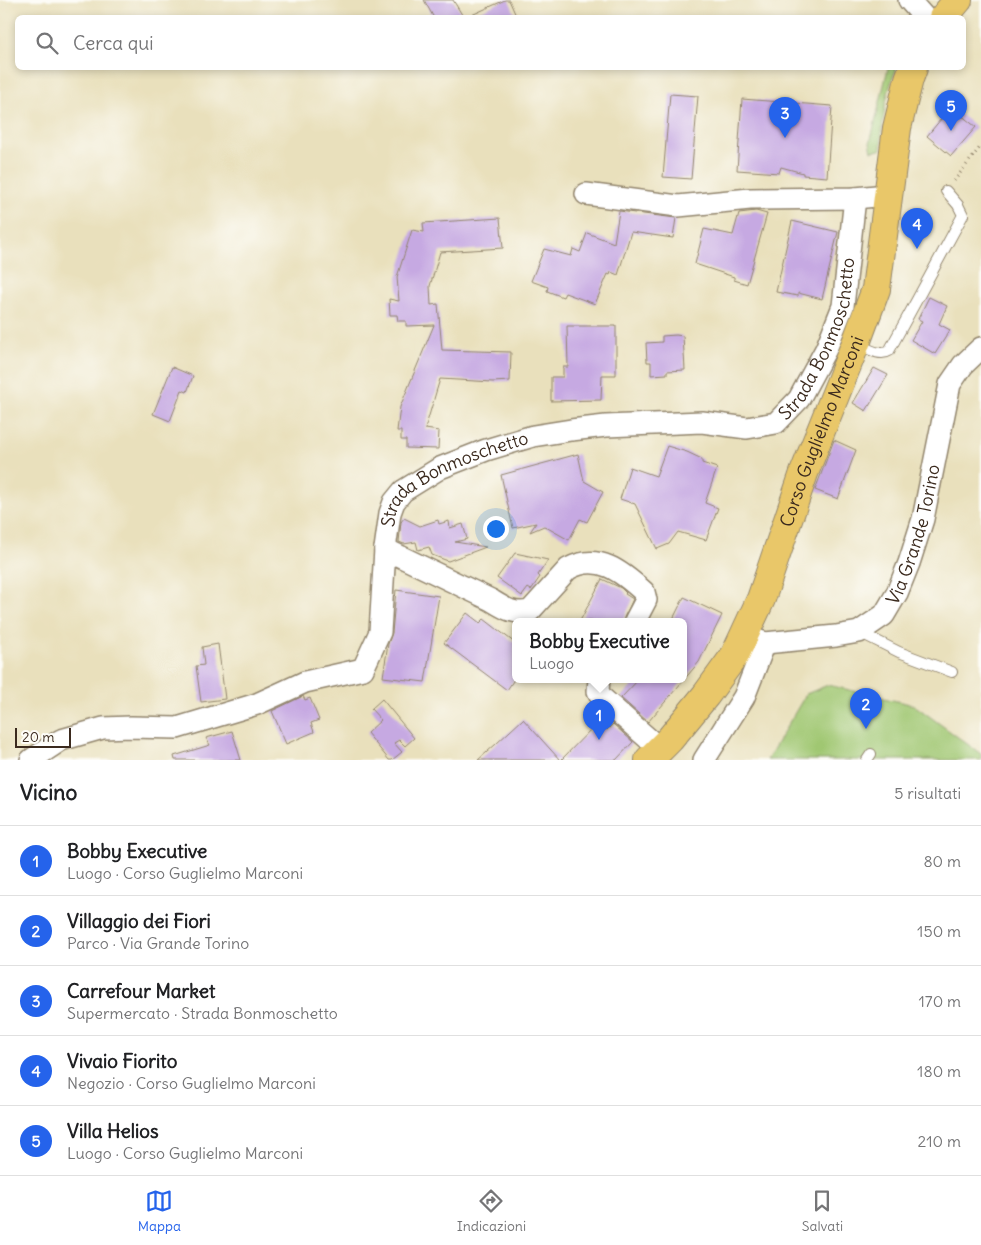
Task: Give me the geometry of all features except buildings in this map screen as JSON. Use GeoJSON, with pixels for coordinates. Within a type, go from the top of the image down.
{"type":"FeatureCollection","features":[{"type":"Feature","properties":{"kind":"main road"},"geometry":{"type":"LineString","coordinates":[[946,15],[958,0]]}},
{"type":"Feature","properties":{"kind":"main road","name":"Corso Guglielmo Marconi"},"geometry":{"type":"LineString","coordinates":[[655,754],[706,695],[735,655],[754,639],[761,599],[804,473],[876,289],[897,128],[908,79],[912,70]]}},
{"type":"Feature","properties":{"kind":"street"},"geometry":{"type":"LineString","coordinates":[[909,0],[922,15]]}},
{"type":"Feature","properties":{"kind":"street"},"geometry":{"type":"LineString","coordinates":[[586,194],[678,206],[750,199],[856,198],[887,195]]}},
{"type":"Feature","properties":{"kind":"street","name":"Strada Bonmoschetto"},"geometry":{"type":"LineString","coordinates":[[31,760],[61,740],[84,733],[103,728],[177,728],[257,704],[305,682],[363,669],[380,632],[384,549],[390,513],[394,502],[403,491],[440,468],[486,450],[533,436],[606,426],[702,422],[747,428],[776,423],[799,400],[826,349],[843,306],[856,198]]}},
{"type":"Feature","properties":{"kind":"street","name":"Via Grande Torino"},"geometry":{"type":"LineString","coordinates":[[754,639],[812,639],[860,632],[884,615],[897,594],[923,519],[950,384],[962,365],[981,348]]}},
{"type":"Feature","properties":{"kind":"street"},"geometry":{"type":"LineString","coordinates":[[384,549],[506,609],[522,613],[530,610],[568,569],[575,564],[592,561],[613,568],[644,592],[646,600],[637,618]]}},
{"type":"Feature","properties":{"kind":"street"},"geometry":{"type":"LineString","coordinates":[[704,760],[744,697],[754,639]]}},
{"type":"Feature","properties":{"kind":"street"},"geometry":{"type":"LineString","coordinates":[[599,683],[598,691],[602,698],[655,754]]}},
{"type":"Feature","properties":{"kind":"lane"},"geometry":{"type":"LineString","coordinates":[[856,343],[880,354],[885,354],[889,350],[963,215],[958,205],[946,191]]}},
{"type":"Feature","properties":{"kind":"lane"},"geometry":{"type":"LineString","coordinates":[[860,632],[899,652],[952,672]]}},
{"type":"Feature","properties":{"kind":"path"},"geometry":{"type":"LineString","coordinates":[[946,191],[981,146]]}},
{"type":"Feature","properties":{"kind":"green space"},"geometry":{"type":"Polygon","coordinates":[[[888,70],[896,70],[885,108],[881,150],[872,151],[870,143],[888,70]]]}},
{"type":"Feature","properties":{"kind":"green space"},"geometry":{"type":"Polygon","coordinates":[[[828,685],[914,705],[981,754],[981,760],[767,760],[806,694],[828,685]]]}},
{"type":"Feature","properties":{"kind":"place","name":"Villa Helios"},"geometry":{"type":"Point","coordinates":[951,131]}},
{"type":"Feature","properties":{"kind":"place","name":"Carrefour Market"},"geometry":{"type":"Point","coordinates":[785,138]}},
{"type":"Feature","properties":{"kind":"place","name":"Vivaio Fiorito"},"geometry":{"type":"Point","coordinates":[917,249]}},
{"type":"Feature","properties":{"kind":"place","name":"Villaggio dei Fiori"},"geometry":{"type":"Point","coordinates":[866,729]}},
{"type":"Feature","properties":{"kind":"place","name":"Bobby Executive"},"geometry":{"type":"Point","coordinates":[599,740]}}]}
